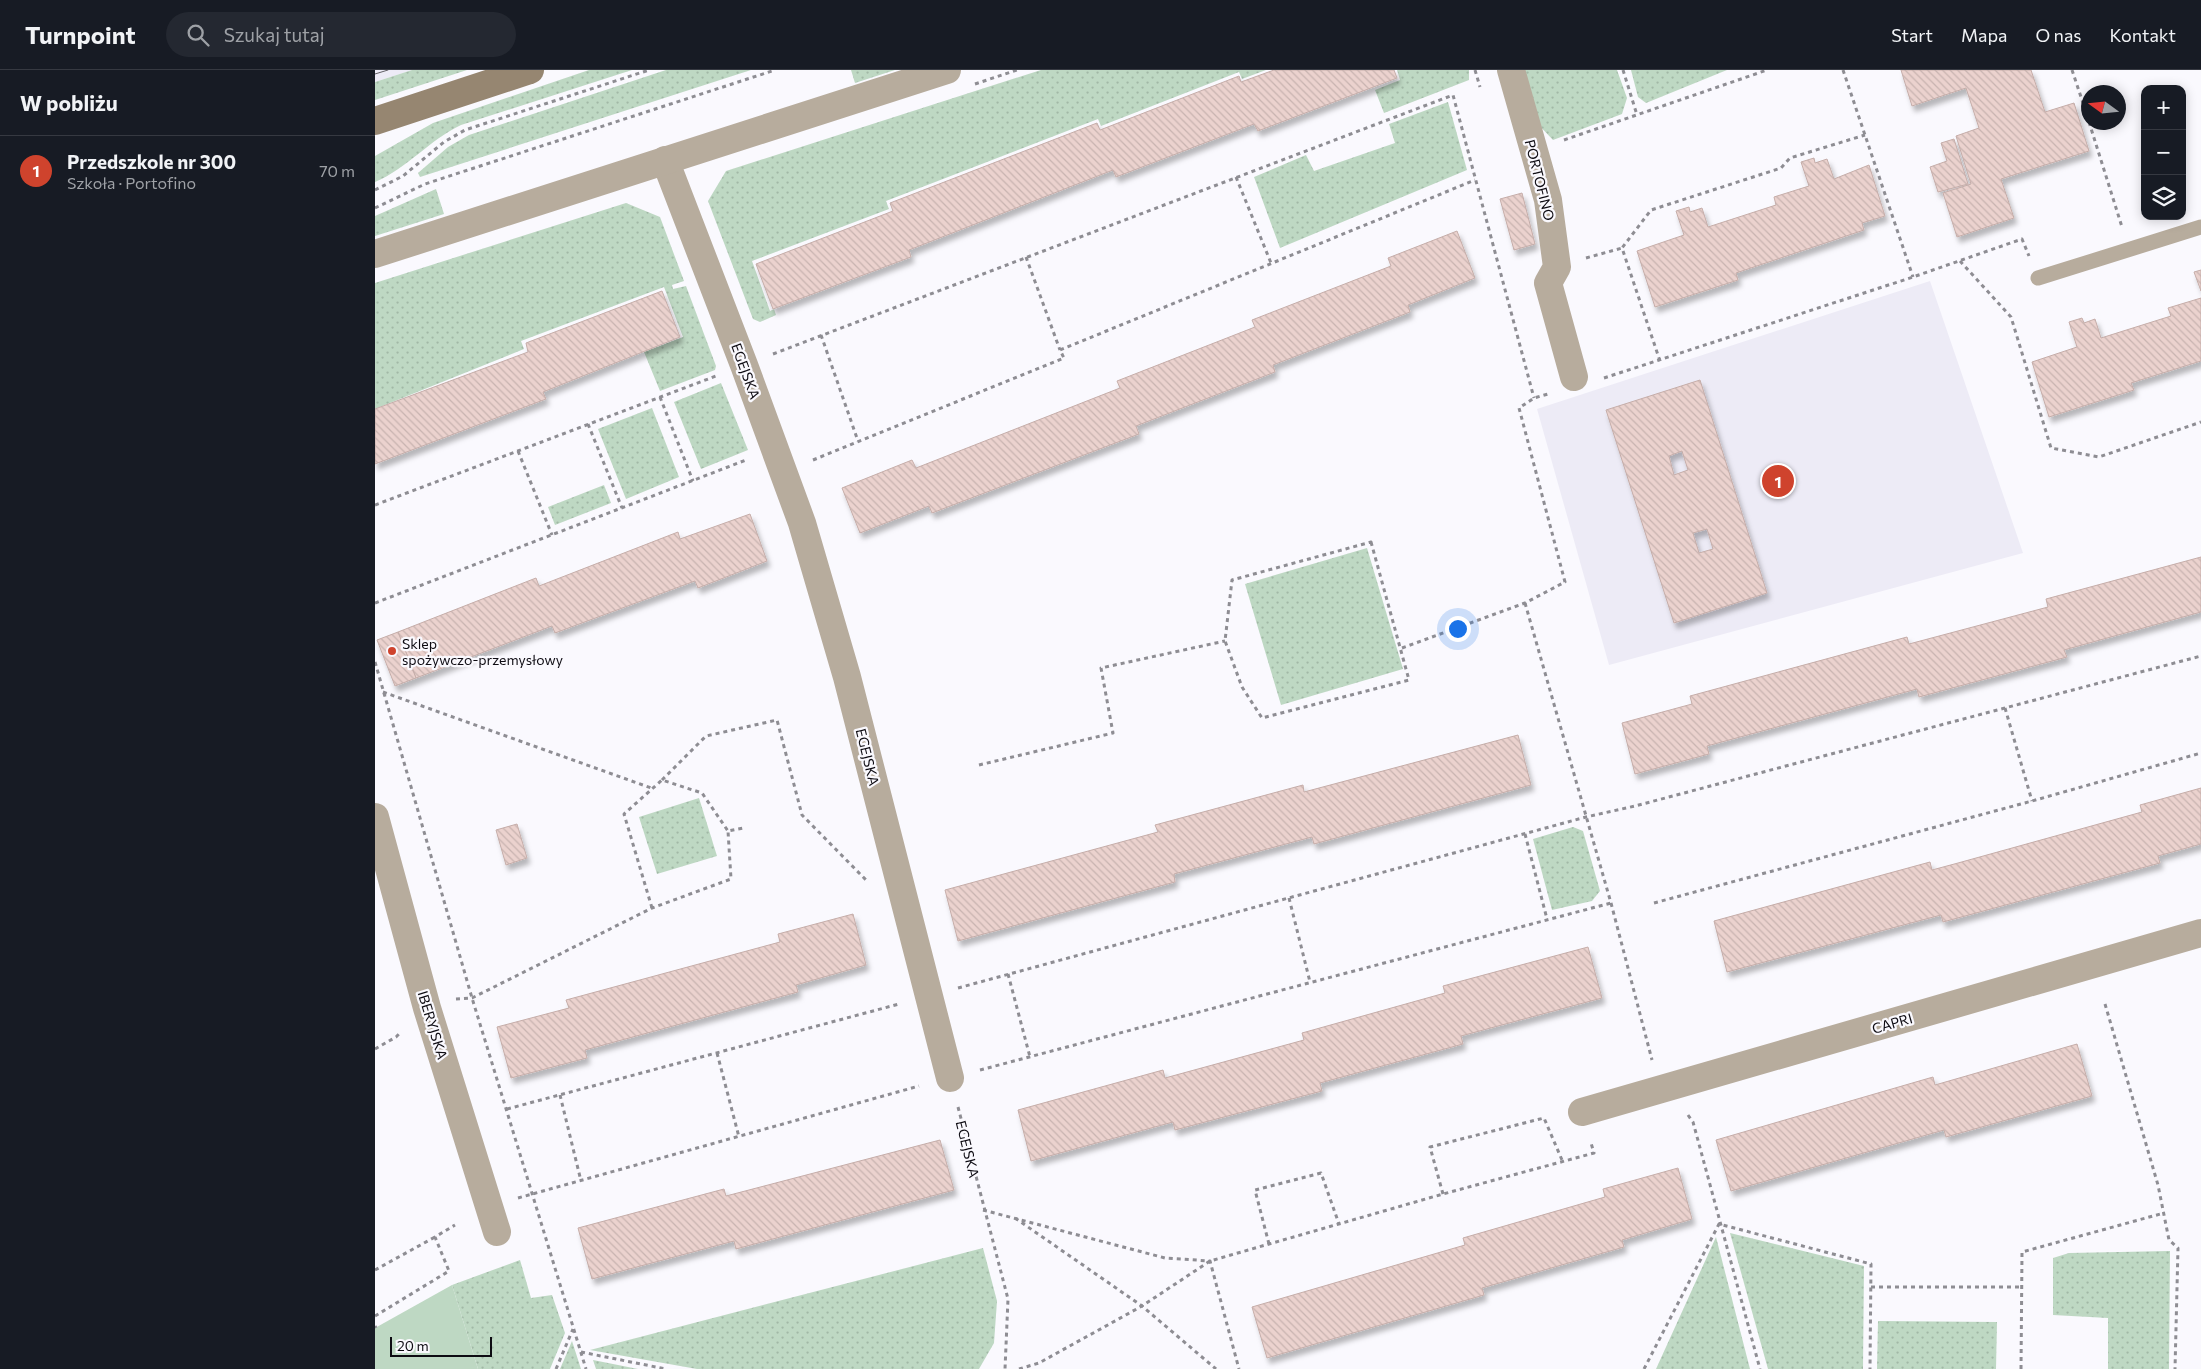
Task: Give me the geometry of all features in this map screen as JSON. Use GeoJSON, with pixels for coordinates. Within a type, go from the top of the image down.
{"type":"FeatureCollection","features":[{"type":"Feature","properties":{"kind":"main road"},"geometry":{"type":"LineString","coordinates":[[375,121],[530,70]]}},
{"type":"Feature","properties":{"kind":"street"},"geometry":{"type":"LineString","coordinates":[[375,254],[947,70]]}},
{"type":"Feature","properties":{"kind":"street","name":"PORTOFINO"},"geometry":{"type":"LineString","coordinates":[[1511,70],[1547,200],[1557,266],[1548,283],[1585,379]]}},
{"type":"Feature","properties":{"kind":"street","name":"EGEJSKA"},"geometry":{"type":"LineString","coordinates":[[665,160],[744,365],[801,522],[847,677],[950,1078]]}},
{"type":"Feature","properties":{"kind":"street","name":"IBERYJSKA"},"geometry":{"type":"LineString","coordinates":[[375,817],[424,999],[497,1232]]}},
{"type":"Feature","properties":{"kind":"street","name":"CAPRI"},"geometry":{"type":"LineString","coordinates":[[1582,1112],[2201,933]]}},
{"type":"Feature","properties":{"kind":"lane"},"geometry":{"type":"LineString","coordinates":[[2038,278],[2201,227]]}},
{"type":"Feature","properties":{"kind":"path"},"geometry":{"type":"LineString","coordinates":[[375,190],[403,176],[444,142],[465,130],[649,70]]}},
{"type":"Feature","properties":{"kind":"path"},"geometry":{"type":"LineString","coordinates":[[375,208],[425,184],[775,70]]}},
{"type":"Feature","properties":{"kind":"path"},"geometry":{"type":"LineString","coordinates":[[970,85],[1017,70]]}},
{"type":"Feature","properties":{"kind":"path"},"geometry":{"type":"LineString","coordinates":[[1475,70],[1480,87]]}},
{"type":"Feature","properties":{"kind":"path"},"geometry":{"type":"LineString","coordinates":[[1623,70],[1637,115]]}},
{"type":"Feature","properties":{"kind":"path"},"geometry":{"type":"LineString","coordinates":[[1533,151],[1767,70]]}},
{"type":"Feature","properties":{"kind":"path"},"geometry":{"type":"LineString","coordinates":[[1843,70],[1913,277]]}},
{"type":"Feature","properties":{"kind":"path"},"geometry":{"type":"LineString","coordinates":[[2072,70],[2081,98]]}},
{"type":"Feature","properties":{"kind":"path"},"geometry":{"type":"LineString","coordinates":[[775,353],[1453,95],[1533,398]]}},
{"type":"Feature","properties":{"kind":"path"},"geometry":{"type":"LineString","coordinates":[[2092,130],[2129,249]]}},
{"type":"Feature","properties":{"kind":"path"},"geometry":{"type":"LineString","coordinates":[[1660,361],[1622,248],[1651,210],[1781,168],[1790,158],[1865,135]]}},
{"type":"Feature","properties":{"kind":"path"},"geometry":{"type":"LineString","coordinates":[[1236,177],[1271,263]]}},
{"type":"Feature","properties":{"kind":"path"},"geometry":{"type":"LineString","coordinates":[[1060,350],[1475,180]]}},
{"type":"Feature","properties":{"kind":"path"},"geometry":{"type":"LineString","coordinates":[[1585,379],[1660,361],[2022,239],[2038,278]]}},
{"type":"Feature","properties":{"kind":"path"},"geometry":{"type":"LineString","coordinates":[[375,603],[693,480],[858,441],[1064,358],[1026,257]]}},
{"type":"Feature","properties":{"kind":"path"},"geometry":{"type":"LineString","coordinates":[[1960,261],[2011,317],[2051,448],[2099,457],[2201,422]]}},
{"type":"Feature","properties":{"kind":"path"},"geometry":{"type":"LineString","coordinates":[[821,335],[858,441]]}},
{"type":"Feature","properties":{"kind":"path"},"geometry":{"type":"LineString","coordinates":[[375,505],[717,375]]}},
{"type":"Feature","properties":{"kind":"path"},"geometry":{"type":"LineString","coordinates":[[1402,648],[1525,603],[1565,582],[1519,408],[1533,398],[1551,393]]}},
{"type":"Feature","properties":{"kind":"path"},"geometry":{"type":"LineString","coordinates":[[660,397],[693,480]]}},
{"type":"Feature","properties":{"kind":"path"},"geometry":{"type":"LineString","coordinates":[[588,424],[622,508]]}},
{"type":"Feature","properties":{"kind":"path"},"geometry":{"type":"LineString","coordinates":[[518,451],[552,535]]}},
{"type":"Feature","properties":{"kind":"path"},"geometry":{"type":"LineString","coordinates":[[1371,542],[1402,648],[1409,680],[1262,718],[1242,687],[1225,642],[1232,580],[1371,542]]}},
{"type":"Feature","properties":{"kind":"path"},"geometry":{"type":"LineString","coordinates":[[1525,603],[1611,903],[1655,1068]]}},
{"type":"Feature","properties":{"kind":"path"},"geometry":{"type":"LineString","coordinates":[[979,765],[1113,733],[1101,668],[1225,642]]}},
{"type":"Feature","properties":{"kind":"path"},"geometry":{"type":"LineString","coordinates":[[507,1109],[1586,817],[2201,656]]}},
{"type":"Feature","properties":{"kind":"path"},"geometry":{"type":"LineString","coordinates":[[375,662],[472,998],[586,1369]]}},
{"type":"Feature","properties":{"kind":"path"},"geometry":{"type":"LineString","coordinates":[[383,691],[654,789]]}},
{"type":"Feature","properties":{"kind":"path"},"geometry":{"type":"LineString","coordinates":[[2005,708],[2032,801]]}},
{"type":"Feature","properties":{"kind":"path"},"geometry":{"type":"LineString","coordinates":[[652,908],[624,814],[654,789],[706,736],[777,720],[801,814],[871,885]]}},
{"type":"Feature","properties":{"kind":"path"},"geometry":{"type":"LineString","coordinates":[[1654,903],[2032,801],[2201,752]]}},
{"type":"Feature","properties":{"kind":"path"},"geometry":{"type":"LineString","coordinates":[[447,1000],[472,998],[652,908],[731,879],[728,831],[703,793],[662,780]]}},
{"type":"Feature","properties":{"kind":"path"},"geometry":{"type":"LineString","coordinates":[[728,831],[743,828]]}},
{"type":"Feature","properties":{"kind":"path"},"geometry":{"type":"LineString","coordinates":[[1525,834],[1547,919]]}},
{"type":"Feature","properties":{"kind":"path"},"geometry":{"type":"LineString","coordinates":[[1289,898],[1310,982]]}},
{"type":"Feature","properties":{"kind":"path"},"geometry":{"type":"LineString","coordinates":[[516,1199],[950,1078],[1611,903]]}},
{"type":"Feature","properties":{"kind":"path"},"geometry":{"type":"LineString","coordinates":[[1008,974],[1030,1057]]}},
{"type":"Feature","properties":{"kind":"path"},"geometry":{"type":"LineString","coordinates":[[2105,1004],[2164,1213],[2169,1240],[2178,1248],[2175,1369]]}},
{"type":"Feature","properties":{"kind":"path"},"geometry":{"type":"LineString","coordinates":[[375,1049],[397,1037],[401,1031]]}},
{"type":"Feature","properties":{"kind":"path"},"geometry":{"type":"LineString","coordinates":[[717,1053],[739,1137]]}},
{"type":"Feature","properties":{"kind":"path","name":"EGEJSKA"},"geometry":{"type":"LineString","coordinates":[[950,1078],[983,1210],[1008,1299],[1005,1369]]}},
{"type":"Feature","properties":{"kind":"path"},"geometry":{"type":"LineString","coordinates":[[560,1095],[581,1180]]}},
{"type":"Feature","properties":{"kind":"path"},"geometry":{"type":"LineString","coordinates":[[1684,1106],[1693,1122],[1719,1224],[1760,1369]]}},
{"type":"Feature","properties":{"kind":"path"},"geometry":{"type":"LineString","coordinates":[[1443,1194],[1431,1147],[1544,1118],[1562,1160]]}},
{"type":"Feature","properties":{"kind":"path"},"geometry":{"type":"LineString","coordinates":[[1019,1369],[1039,1363],[1142,1306],[1210,1261],[1562,1160],[1594,1153]]}},
{"type":"Feature","properties":{"kind":"path"},"geometry":{"type":"LineString","coordinates":[[1269,1244],[1255,1190],[1321,1173],[1339,1224]]}},
{"type":"Feature","properties":{"kind":"path"},"geometry":{"type":"LineString","coordinates":[[983,1210],[1012,1216],[1165,1258],[1210,1261]]}},
{"type":"Feature","properties":{"kind":"path"},"geometry":{"type":"LineString","coordinates":[[2021,1369],[2022,1252],[2164,1213]]}},
{"type":"Feature","properties":{"kind":"path"},"geometry":{"type":"LineString","coordinates":[[1012,1216],[1142,1306],[1216,1369]]}},
{"type":"Feature","properties":{"kind":"path"},"geometry":{"type":"LineString","coordinates":[[1719,1224],[1871,1264],[1870,1369]]}},
{"type":"Feature","properties":{"kind":"path"},"geometry":{"type":"LineString","coordinates":[[1645,1369],[1719,1224]]}},
{"type":"Feature","properties":{"kind":"path"},"geometry":{"type":"LineString","coordinates":[[375,1270],[455,1225]]}},
{"type":"Feature","properties":{"kind":"path"},"geometry":{"type":"LineString","coordinates":[[375,1316],[449,1271],[435,1237]]}},
{"type":"Feature","properties":{"kind":"path"},"geometry":{"type":"LineString","coordinates":[[1210,1261],[1239,1369]]}},
{"type":"Feature","properties":{"kind":"path"},"geometry":{"type":"LineString","coordinates":[[1871,1288],[2022,1286]]}},
{"type":"Feature","properties":{"kind":"path"},"geometry":{"type":"LineString","coordinates":[[556,1369],[573,1328]]}},
{"type":"Feature","properties":{"kind":"path"},"geometry":{"type":"LineString","coordinates":[[581,1352],[666,1369]]}},
{"type":"Feature","properties":{"kind":"shaded area"},"geometry":{"type":"Polygon","coordinates":[[[375,70],[412,70],[375,82],[375,70]]]}},
{"type":"Feature","properties":{"kind":"shaded area"},"geometry":{"type":"Polygon","coordinates":[[[1930,281],[2023,553],[1609,665],[1537,409],[1930,281]]]}},
{"type":"Feature","properties":{"kind":"green space"},"geometry":{"type":"Polygon","coordinates":[[[412,70],[467,70],[375,100],[375,82],[412,70]]]}},
{"type":"Feature","properties":{"kind":"green space"},"geometry":{"type":"Polygon","coordinates":[[[589,70],[632,70],[461,125],[449,131],[398,169],[375,182],[375,156],[433,123],[589,70]]]}},
{"type":"Feature","properties":{"kind":"green space"},"geometry":{"type":"Polygon","coordinates":[[[666,70],[751,70],[420,177],[418,173],[448,147],[469,135],[666,70]]]}},
{"type":"Feature","properties":{"kind":"green space"},"geometry":{"type":"Polygon","coordinates":[[[851,70],[895,70],[855,83],[851,70]]]}},
{"type":"Feature","properties":{"kind":"green space"},"geometry":{"type":"Polygon","coordinates":[[[1041,70],[1266,70],[1242,79],[1239,72],[1101,126],[1098,119],[886,201],[889,209],[752,261],[770,311],[774,309],[776,315],[760,322],[753,319],[708,201],[726,171],[1041,70]]]}},
{"type":"Feature","properties":{"kind":"green space"},"geometry":{"type":"Polygon","coordinates":[[[1397,70],[1469,70],[1469,80],[1384,113],[1375,90],[1400,80],[1397,70]]]}},
{"type":"Feature","properties":{"kind":"green space"},"geometry":{"type":"Polygon","coordinates":[[[1525,70],[1617,70],[1627,98],[1622,114],[1553,140],[1535,121],[1525,70]]]}},
{"type":"Feature","properties":{"kind":"green space"},"geometry":{"type":"Polygon","coordinates":[[[1631,70],[1727,70],[1646,103],[1638,97],[1631,70]]]}},
{"type":"Feature","properties":{"kind":"green space"},"geometry":{"type":"Polygon","coordinates":[[[1448,102],[1467,170],[1280,248],[1254,177],[1306,155],[1314,171],[1395,143],[1389,124],[1448,102]]]}},
{"type":"Feature","properties":{"kind":"green space"},"geometry":{"type":"Polygon","coordinates":[[[436,189],[444,214],[375,236],[375,216],[436,189]]]}},
{"type":"Feature","properties":{"kind":"green space"},"geometry":{"type":"Polygon","coordinates":[[[626,203],[660,217],[684,281],[672,285],[673,289],[686,286],[716,366],[715,370],[660,391],[644,352],[683,337],[664,287],[521,341],[524,349],[375,409],[375,283],[626,203]]]}},
{"type":"Feature","properties":{"kind":"green space"},"geometry":{"type":"Polygon","coordinates":[[[721,383],[748,450],[701,469],[674,402],[721,383]]]}},
{"type":"Feature","properties":{"kind":"green space"},"geometry":{"type":"Polygon","coordinates":[[[652,408],[679,477],[626,499],[598,429],[652,408]]]}},
{"type":"Feature","properties":{"kind":"green space"},"geometry":{"type":"Polygon","coordinates":[[[604,485],[611,503],[555,525],[548,507],[604,485]]]}},
{"type":"Feature","properties":{"kind":"green space"},"geometry":{"type":"Polygon","coordinates":[[[1367,548],[1403,669],[1281,705],[1245,584],[1367,548]]]}},
{"type":"Feature","properties":{"kind":"green space"},"geometry":{"type":"Polygon","coordinates":[[[699,798],[717,856],[657,874],[639,817],[699,798]]]}},
{"type":"Feature","properties":{"kind":"green space"},"geometry":{"type":"Polygon","coordinates":[[[1573,827],[1583,831],[1600,891],[1592,901],[1552,910],[1533,839],[1573,827]]]}},
{"type":"Feature","properties":{"kind":"green space"},"geometry":{"type":"Polygon","coordinates":[[[1730,1233],[1864,1266],[1863,1369],[1768,1369],[1730,1233]]]}},
{"type":"Feature","properties":{"kind":"green space"},"geometry":{"type":"Polygon","coordinates":[[[1716,1237],[1750,1369],[1656,1369],[1716,1237]]]}},
{"type":"Feature","properties":{"kind":"green space"},"geometry":{"type":"Polygon","coordinates":[[[983,1248],[997,1301],[994,1343],[979,1369],[697,1369],[590,1350],[983,1248]]]}},
{"type":"Feature","properties":{"kind":"green space"},"geometry":{"type":"Polygon","coordinates":[[[2170,1251],[2169,1369],[2108,1369],[2108,1318],[2053,1315],[2053,1258],[2069,1253],[2170,1251]]]}},
{"type":"Feature","properties":{"kind":"green space"},"geometry":{"type":"Polygon","coordinates":[[[520,1260],[531,1298],[552,1295],[565,1333],[550,1369],[478,1369],[452,1285],[520,1260]]]}},
{"type":"Feature","properties":{"kind":"green space"},"geometry":{"type":"Polygon","coordinates":[[[452,1285],[478,1369],[375,1369],[375,1328],[452,1285]]]}},
{"type":"Feature","properties":{"kind":"green space"},"geometry":{"type":"Polygon","coordinates":[[[1878,1321],[1997,1322],[1996,1369],[1877,1369],[1878,1321]]]}},
{"type":"Feature","properties":{"kind":"green space"},"geometry":{"type":"Polygon","coordinates":[[[572,1341],[581,1369],[560,1369],[572,1341]]]}},
{"type":"Feature","properties":{"kind":"green space"},"geometry":{"type":"Polygon","coordinates":[[[593,1360],[638,1369],[596,1369],[593,1360]]]}},
{"type":"Feature","properties":{"kind":"building"},"geometry":{"type":"Polygon","coordinates":[[[1274,70],[1394,70],[1397,78],[1258,131],[1254,124],[1116,177],[1113,170],[909,250],[911,257],[773,309],[756,264],[893,211],[890,203],[1097,123],[1100,130],[1239,76],[1241,82],[1274,70]]]}},
{"type":"Feature","properties":{"kind":"building"},"geometry":{"type":"Polygon","coordinates":[[[1901,70],[2031,70],[2045,112],[2074,103],[2089,151],[2001,179],[2014,218],[1957,237],[1943,193],[1971,184],[1956,136],[1979,128],[1966,88],[1912,106],[1901,70]]]}},
{"type":"Feature","properties":{"kind":"building"},"geometry":{"type":"Polygon","coordinates":[[[1954,139],[1968,184],[1938,192],[1930,167],[1947,161],[1941,143],[1954,139]]]}},
{"type":"Feature","properties":{"kind":"building"},"geometry":{"type":"Polygon","coordinates":[[[1814,158],[1815,163],[1827,159],[1834,179],[1869,165],[1885,216],[1862,223],[1864,230],[1736,273],[1738,280],[1655,307],[1637,251],[1684,235],[1676,211],[1689,207],[1690,212],[1702,208],[1708,227],[1776,205],[1774,197],[1809,186],[1801,162],[1814,158]]]}},
{"type":"Feature","properties":{"kind":"building"},"geometry":{"type":"Polygon","coordinates":[[[1522,193],[1535,244],[1514,250],[1500,199],[1522,193]]]}},
{"type":"Feature","properties":{"kind":"building"},"geometry":{"type":"Polygon","coordinates":[[[1457,231],[1475,278],[1408,305],[1410,312],[1273,365],[1275,372],[1136,426],[1139,434],[932,513],[929,506],[860,533],[842,488],[912,460],[916,468],[1120,388],[1117,381],[1255,327],[1252,320],[1391,266],[1388,258],[1457,231]]]}},
{"type":"Feature","properties":{"kind":"building"},"geometry":{"type":"Polygon","coordinates":[[[2201,270],[2201,291],[2194,272],[2201,270]]]}},
{"type":"Feature","properties":{"kind":"building"},"geometry":{"type":"Polygon","coordinates":[[[662,291],[680,337],[543,392],[546,399],[375,464],[375,409],[528,352],[526,343],[662,291]]]}},
{"type":"Feature","properties":{"kind":"building"},"geometry":{"type":"Polygon","coordinates":[[[2201,298],[2201,361],[2131,383],[2134,390],[2049,417],[2032,362],[2077,347],[2069,322],[2082,318],[2084,323],[2095,319],[2101,338],[2171,316],[2168,308],[2201,298]]]}},
{"type":"Feature","properties":{"kind":"building"},"geometry":{"type":"Polygon","coordinates":[[[1700,380],[1767,593],[1674,623],[1606,410],[1700,380]],[[1682,451],[1669,456],[1674,475],[1688,470],[1682,451]],[[1707,529],[1693,533],[1699,553],[1713,549],[1707,529]]]}},
{"type":"Feature","properties":{"kind":"building"},"geometry":{"type":"Polygon","coordinates":[[[750,514],[767,561],[698,588],[695,581],[555,633],[552,626],[416,678],[398,632],[536,578],[539,586],[678,532],[680,539],[750,514]]]}},
{"type":"Feature","properties":{"kind":"building"},"geometry":{"type":"Polygon","coordinates":[[[2201,557],[2201,612],[2064,650],[2067,657],[1919,697],[1917,689],[1707,746],[1709,754],[1635,774],[1622,723],[1692,704],[1690,696],[1907,637],[1909,644],[2048,607],[2046,599],[2201,557]]]}},
{"type":"Feature","properties":{"kind":"building"},"geometry":{"type":"Polygon","coordinates":[[[398,632],[416,678],[395,686],[377,640],[398,632]]]}},
{"type":"Feature","properties":{"kind":"building"},"geometry":{"type":"Polygon","coordinates":[[[1518,735],[1531,785],[1314,844],[1312,837],[1174,874],[1175,882],[958,941],[945,890],[1158,832],[1155,825],[1303,785],[1304,792],[1518,735]]]}},
{"type":"Feature","properties":{"kind":"building"},"geometry":{"type":"Polygon","coordinates":[[[2201,788],[2201,844],[2158,856],[2160,863],[1943,922],[1941,915],[1727,972],[1714,921],[1930,862],[1932,870],[1958,863],[2142,812],[2140,805],[2201,788]]]}},
{"type":"Feature","properties":{"kind":"building"},"geometry":{"type":"Polygon","coordinates":[[[517,824],[527,858],[506,865],[496,830],[517,824]]]}},
{"type":"Feature","properties":{"kind":"building"},"geometry":{"type":"Polygon","coordinates":[[[853,914],[866,965],[796,985],[798,992],[585,1050],[587,1058],[511,1078],[497,1027],[569,1008],[566,1000],[780,942],[778,934],[853,914]]]}},
{"type":"Feature","properties":{"kind":"building"},"geometry":{"type":"Polygon","coordinates":[[[1588,947],[1602,998],[1461,1036],[1463,1044],[1320,1083],[1322,1091],[1175,1130],[1173,1122],[1031,1161],[1018,1110],[1163,1070],[1165,1078],[1304,1040],[1302,1033],[1445,993],[1443,986],[1588,947]]]}},
{"type":"Feature","properties":{"kind":"building"},"geometry":{"type":"Polygon","coordinates":[[[2077,1044],[2092,1096],[1946,1137],[1944,1130],[1731,1191],[1716,1140],[1933,1077],[1935,1085],[2077,1044]]]}},
{"type":"Feature","properties":{"kind":"building"},"geometry":{"type":"Polygon","coordinates":[[[940,1140],[954,1190],[736,1249],[734,1241],[592,1279],[578,1228],[724,1189],[726,1196],[940,1140]]]}},
{"type":"Feature","properties":{"kind":"building"},"geometry":{"type":"Polygon","coordinates":[[[1678,1168],[1692,1219],[1622,1240],[1624,1247],[1482,1288],[1484,1295],[1267,1358],[1252,1307],[1465,1245],[1463,1238],[1605,1197],[1603,1189],[1678,1168]]]}},
{"type":"Feature","properties":{"kind":"tram line"},"geometry":{"type":"LineString","coordinates":[[375,74],[388,70]]}},
{"type":"Feature","properties":{"kind":"place","name":"Przedszkole nr 300"},"geometry":{"type":"Point","coordinates":[1778,481]}},
{"type":"Feature","properties":{"kind":"place","name":"Sklep spożywczo-przemysłowy"},"geometry":{"type":"Point","coordinates":[392,651]}}]}
